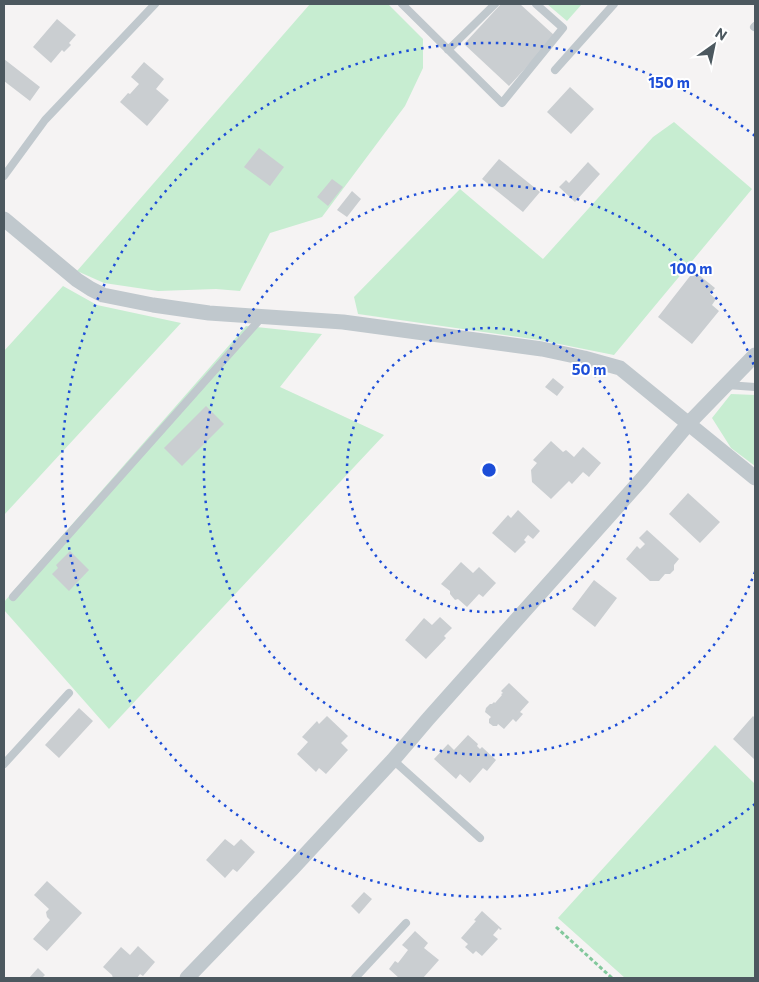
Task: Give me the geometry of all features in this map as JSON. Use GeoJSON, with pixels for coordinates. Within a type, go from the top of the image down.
{"type":"FeatureCollection","features":[{"type":"Feature","properties":{"kind":"street"},"geometry":{"type":"LineString","coordinates":[[4,219],[77,280],[103,295],[209,313],[343,322],[542,348],[620,368],[755,478]]}},
{"type":"Feature","properties":{"kind":"street"},"geometry":{"type":"LineString","coordinates":[[191,977],[393,760],[642,479],[689,423],[755,355]]}},
{"type":"Feature","properties":{"kind":"lane"},"geometry":{"type":"LineString","coordinates":[[4,176],[45,120],[155,4]]}},
{"type":"Feature","properties":{"kind":"lane"},"geometry":{"type":"LineString","coordinates":[[402,4],[502,102],[564,28],[536,4]]}},
{"type":"Feature","properties":{"kind":"lane"},"geometry":{"type":"LineString","coordinates":[[448,50],[495,4]]}},
{"type":"Feature","properties":{"kind":"lane"},"geometry":{"type":"LineString","coordinates":[[555,70],[614,4]]}},
{"type":"Feature","properties":{"kind":"lane"},"geometry":{"type":"LineString","coordinates":[[13,597],[262,317]]}},
{"type":"Feature","properties":{"kind":"lane"},"geometry":{"type":"LineString","coordinates":[[725,385],[755,387]]}},
{"type":"Feature","properties":{"kind":"lane"},"geometry":{"type":"LineString","coordinates":[[4,764],[69,693]]}},
{"type":"Feature","properties":{"kind":"lane"},"geometry":{"type":"LineString","coordinates":[[393,760],[480,838]]}},
{"type":"Feature","properties":{"kind":"lane"},"geometry":{"type":"LineString","coordinates":[[355,978],[406,924]]}},
{"type":"Feature","properties":{"kind":"path"},"geometry":{"type":"LineString","coordinates":[[556,927],[612,978]]}},
{"type":"Feature","properties":{"kind":"green space"},"geometry":{"type":"Polygon","coordinates":[[[310,4],[388,4],[423,39],[423,68],[405,106],[322,217],[270,233],[240,291],[216,289],[158,291],[104,283],[77,271],[310,4]]]}},
{"type":"Feature","properties":{"kind":"green space"},"geometry":{"type":"Polygon","coordinates":[[[547,4],[582,4],[567,21],[547,4]]]}},
{"type":"Feature","properties":{"kind":"green space"},"geometry":{"type":"Polygon","coordinates":[[[674,122],[752,189],[614,355],[539,340],[358,314],[354,297],[460,189],[543,259],[653,137],[674,122]]]}},
{"type":"Feature","properties":{"kind":"green space"},"geometry":{"type":"Polygon","coordinates":[[[63,286],[97,305],[181,323],[4,515],[4,351],[63,286]]]}},
{"type":"Feature","properties":{"kind":"green space"},"geometry":{"type":"Polygon","coordinates":[[[246,326],[322,334],[280,387],[384,435],[109,729],[4,610],[4,602],[246,326]]]}},
{"type":"Feature","properties":{"kind":"green space"},"geometry":{"type":"Polygon","coordinates":[[[731,394],[755,395],[755,466],[731,448],[712,418],[731,394]]]}},
{"type":"Feature","properties":{"kind":"green space"},"geometry":{"type":"Polygon","coordinates":[[[715,745],[755,784],[755,978],[625,978],[558,918],[715,745]]]}},
{"type":"Feature","properties":{"kind":"building"},"geometry":{"type":"Polygon","coordinates":[[[501,4],[520,4],[555,36],[509,86],[464,44],[501,4]]]}},
{"type":"Feature","properties":{"kind":"building"},"geometry":{"type":"Polygon","coordinates":[[[57,19],[76,35],[69,43],[71,45],[64,52],[62,50],[51,63],[33,47],[57,19]]]}},
{"type":"Feature","properties":{"kind":"building"},"geometry":{"type":"Polygon","coordinates":[[[4,59],[40,87],[30,101],[4,81],[4,59]]]}},
{"type":"Feature","properties":{"kind":"building"},"geometry":{"type":"Polygon","coordinates":[[[144,62],[164,79],[156,89],[169,100],[147,126],[120,102],[139,84],[131,77],[144,62]]]}},
{"type":"Feature","properties":{"kind":"building"},"geometry":{"type":"Polygon","coordinates":[[[570,87],[594,109],[571,134],[547,112],[570,87]]]}},
{"type":"Feature","properties":{"kind":"building"},"geometry":{"type":"Polygon","coordinates":[[[259,148],[284,167],[270,186],[244,167],[259,148]]]}},
{"type":"Feature","properties":{"kind":"building"},"geometry":{"type":"Polygon","coordinates":[[[499,159],[540,192],[523,212],[482,179],[499,159]]]}},
{"type":"Feature","properties":{"kind":"building"},"geometry":{"type":"Polygon","coordinates":[[[588,162],[600,174],[575,202],[559,187],[566,180],[569,183],[588,162]]]}},
{"type":"Feature","properties":{"kind":"building"},"geometry":{"type":"Polygon","coordinates":[[[332,179],[343,187],[328,206],[317,197],[332,179]]]}},
{"type":"Feature","properties":{"kind":"building"},"geometry":{"type":"Polygon","coordinates":[[[352,191],[361,199],[347,217],[337,210],[352,191]]]}},
{"type":"Feature","properties":{"kind":"building"},"geometry":{"type":"Polygon","coordinates":[[[694,271],[715,288],[710,294],[716,299],[712,305],[719,311],[692,344],[658,317],[694,271]]]}},
{"type":"Feature","properties":{"kind":"building"},"geometry":{"type":"Polygon","coordinates":[[[553,378],[564,387],[557,396],[545,387],[553,378]]]}},
{"type":"Feature","properties":{"kind":"building"},"geometry":{"type":"Polygon","coordinates":[[[206,406],[224,424],[182,466],[164,448],[206,406]]]}},
{"type":"Feature","properties":{"kind":"building"},"geometry":{"type":"Polygon","coordinates":[[[551,441],[563,452],[566,450],[574,457],[583,447],[601,463],[589,477],[583,472],[572,484],[569,481],[551,499],[532,482],[531,470],[537,463],[533,460],[551,441]]]}},
{"type":"Feature","properties":{"kind":"building"},"geometry":{"type":"Polygon","coordinates":[[[688,493],[720,522],[700,543],[669,514],[688,493]]]}},
{"type":"Feature","properties":{"kind":"building"},"geometry":{"type":"Polygon","coordinates":[[[518,510],[540,531],[533,539],[528,535],[524,540],[526,542],[515,553],[492,533],[508,515],[511,518],[518,510]]]}},
{"type":"Feature","properties":{"kind":"building"},"geometry":{"type":"Polygon","coordinates":[[[647,530],[679,559],[674,565],[674,570],[670,574],[665,574],[659,581],[650,581],[626,559],[637,546],[640,549],[645,544],[639,538],[647,530]]]}},
{"type":"Feature","properties":{"kind":"building"},"geometry":{"type":"Polygon","coordinates":[[[70,551],[89,570],[69,591],[52,574],[58,568],[56,565],[70,551]]]}},
{"type":"Feature","properties":{"kind":"building"},"geometry":{"type":"Polygon","coordinates":[[[461,562],[473,573],[479,567],[496,583],[483,597],[479,594],[467,607],[458,599],[455,600],[450,591],[441,584],[461,562]]]}},
{"type":"Feature","properties":{"kind":"building"},"geometry":{"type":"Polygon","coordinates":[[[594,580],[617,598],[595,627],[572,609],[594,580]]]}},
{"type":"Feature","properties":{"kind":"building"},"geometry":{"type":"Polygon","coordinates":[[[440,617],[452,628],[444,636],[446,638],[426,659],[405,640],[424,618],[432,625],[440,617]]]}},
{"type":"Feature","properties":{"kind":"building"},"geometry":{"type":"Polygon","coordinates":[[[509,683],[529,702],[520,712],[523,714],[516,722],[513,719],[504,729],[498,724],[493,726],[489,723],[491,717],[485,712],[490,704],[495,703],[502,695],[501,691],[509,683]]]}},
{"type":"Feature","properties":{"kind":"building"},"geometry":{"type":"Polygon","coordinates":[[[79,708],[93,721],[59,758],[45,745],[79,708]]]}},
{"type":"Feature","properties":{"kind":"building"},"geometry":{"type":"Polygon","coordinates":[[[327,716],[348,736],[341,743],[348,750],[326,774],[319,768],[316,772],[297,754],[308,742],[302,737],[317,721],[319,724],[327,716]]]}},
{"type":"Feature","properties":{"kind":"building"},"geometry":{"type":"Polygon","coordinates":[[[753,716],[755,718],[755,760],[733,739],[753,716]]]}},
{"type":"Feature","properties":{"kind":"building"},"geometry":{"type":"Polygon","coordinates":[[[468,735],[478,744],[477,746],[480,749],[482,747],[496,760],[487,771],[483,768],[470,783],[460,774],[456,779],[434,759],[448,744],[454,750],[468,735]]]}},
{"type":"Feature","properties":{"kind":"building"},"geometry":{"type":"Polygon","coordinates":[[[225,839],[234,846],[241,839],[255,852],[237,872],[233,869],[225,878],[206,860],[225,839]]]}},
{"type":"Feature","properties":{"kind":"building"},"geometry":{"type":"Polygon","coordinates":[[[47,881],[82,913],[47,951],[33,939],[50,920],[46,912],[49,909],[34,895],[47,881]]]}},
{"type":"Feature","properties":{"kind":"building"},"geometry":{"type":"Polygon","coordinates":[[[364,892],[372,899],[359,914],[351,906],[364,892]]]}},
{"type":"Feature","properties":{"kind":"building"},"geometry":{"type":"Polygon","coordinates":[[[482,911],[502,929],[500,930],[499,928],[493,935],[498,939],[482,956],[476,951],[473,954],[465,947],[468,944],[461,938],[482,911]]]}},
{"type":"Feature","properties":{"kind":"building"},"geometry":{"type":"Polygon","coordinates":[[[415,931],[428,943],[424,948],[439,960],[423,978],[399,978],[389,969],[395,961],[398,963],[408,950],[402,945],[415,931]]]}},
{"type":"Feature","properties":{"kind":"building"},"geometry":{"type":"Polygon","coordinates":[[[138,946],[155,962],[143,976],[140,974],[137,978],[113,978],[103,967],[121,947],[130,955],[138,946]]]}},
{"type":"Feature","properties":{"kind":"building"},"geometry":{"type":"Polygon","coordinates":[[[38,968],[45,975],[42,978],[29,978],[38,968]]]}}]}
